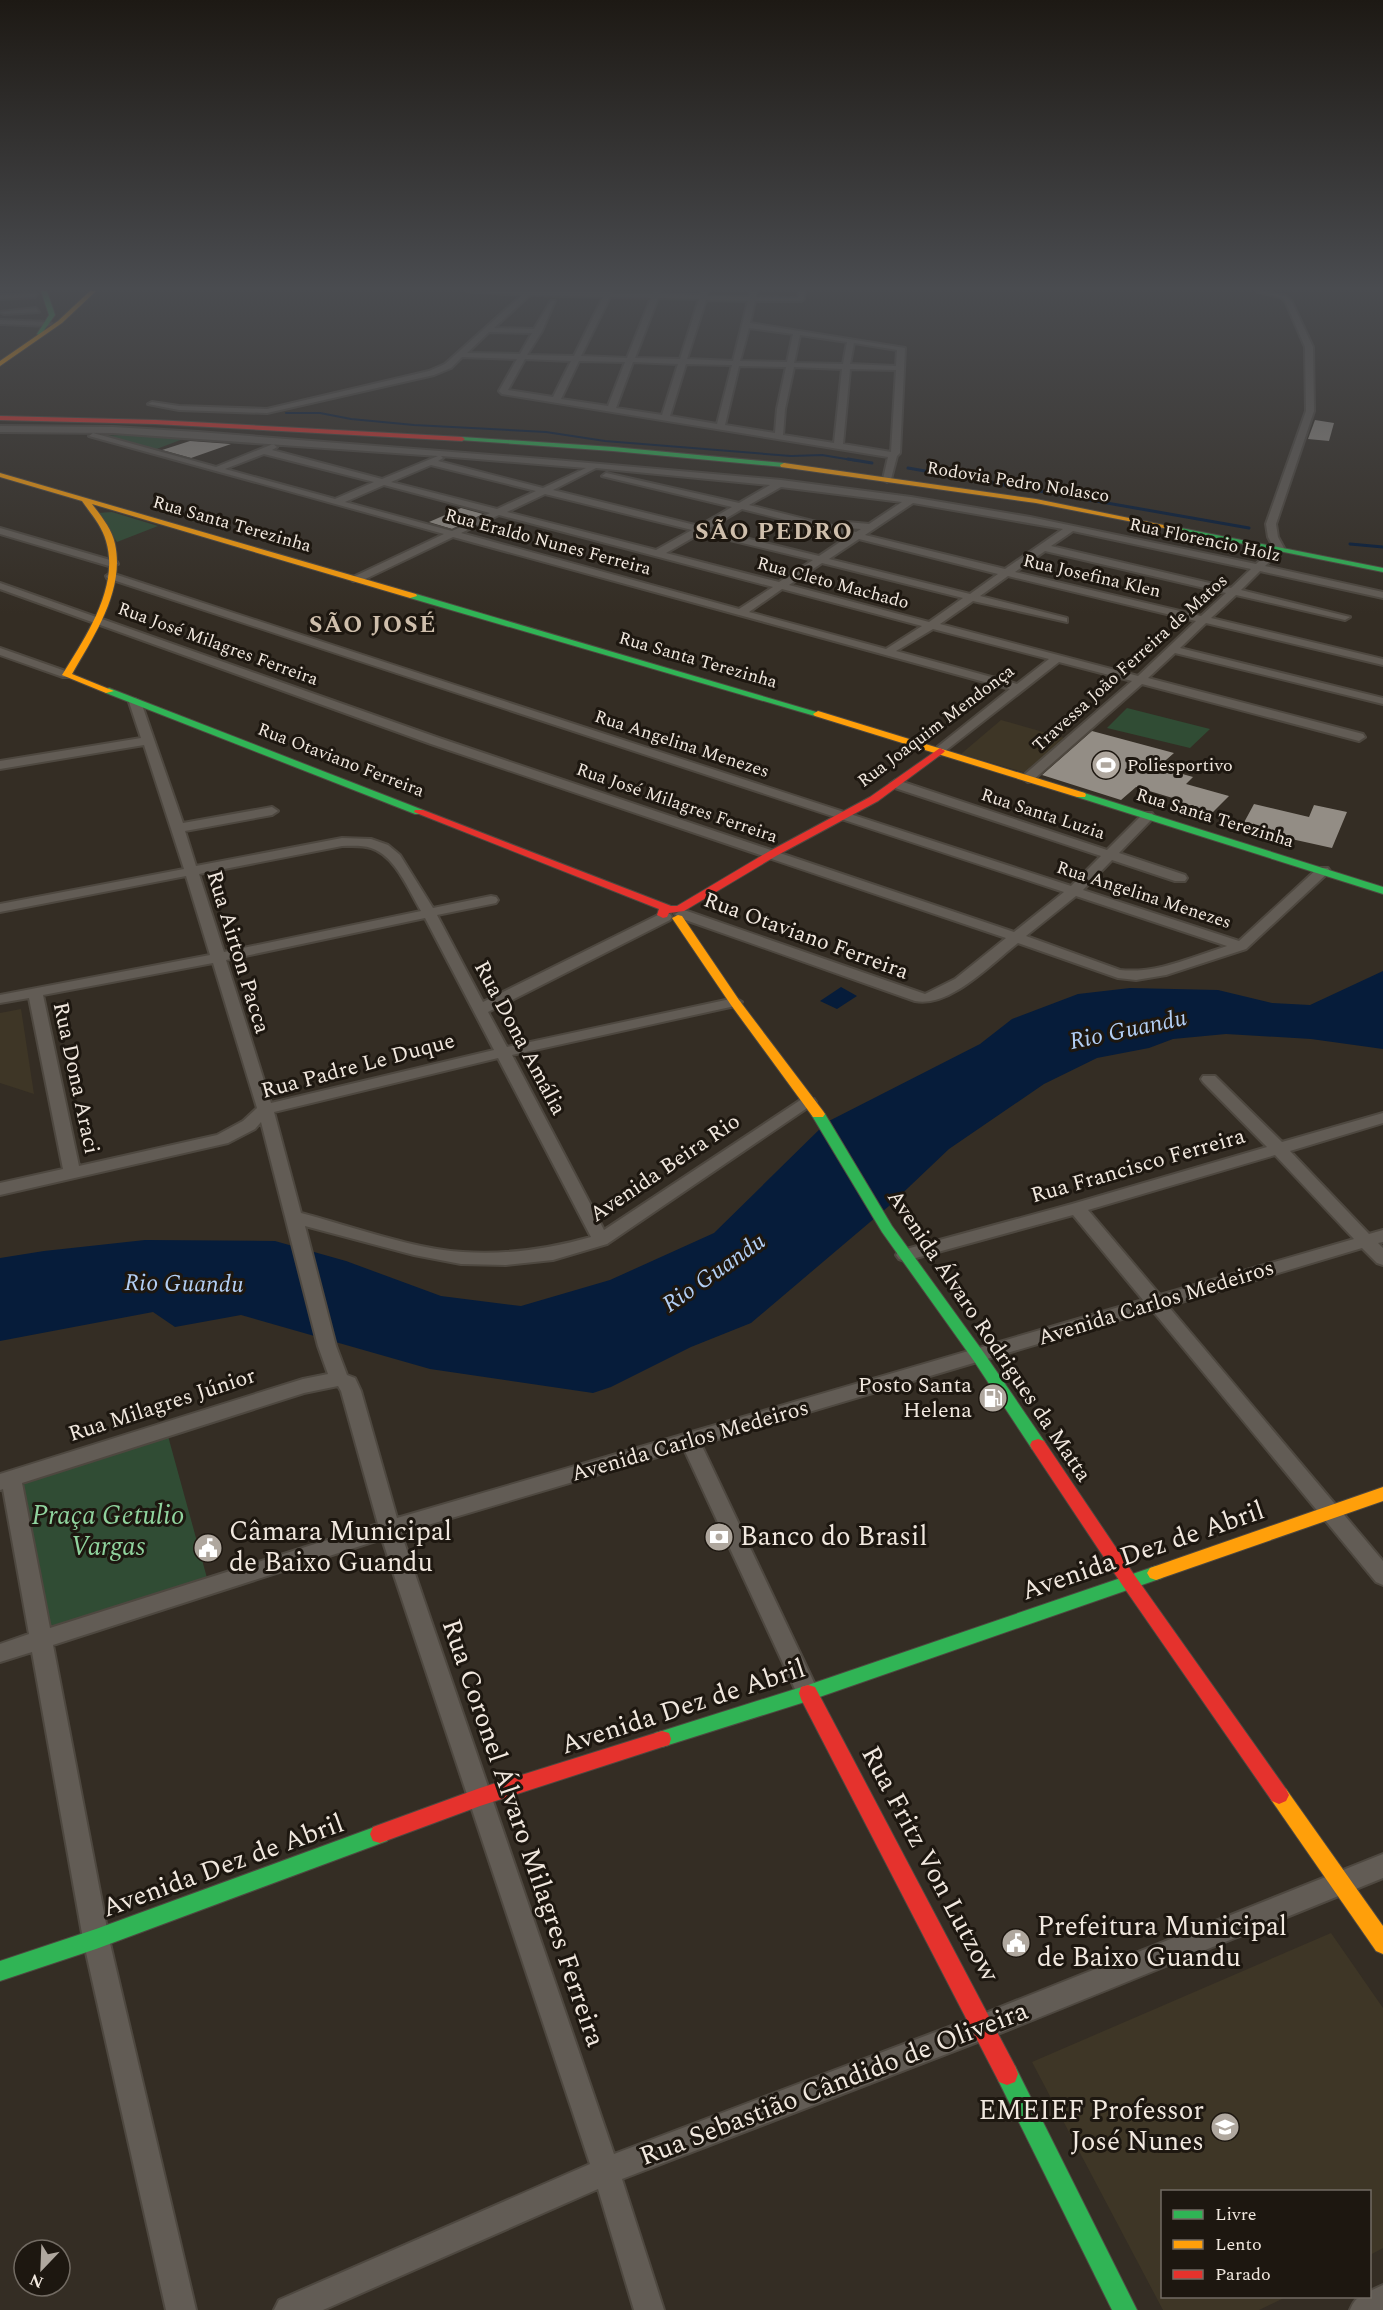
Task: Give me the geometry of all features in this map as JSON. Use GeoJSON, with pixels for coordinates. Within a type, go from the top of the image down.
{"type":"FeatureCollection","features":[{"type":"Feature","properties":{"kind":"main road","name":"Rodovia Pedro Nolasco"},"geometry":{"type":"LineString","coordinates":[[0,418],[75,423],[313,430],[692,455],[887,478],[1036,501],[1383,570]]}},
{"type":"Feature","properties":{"kind":"main road","name":"Rodovia Pedro Nolasco"},"geometry":{"type":"LineString","coordinates":[[0,425],[75,423]]}},
{"type":"Feature","properties":{"kind":"main road","name":"Rua Santa Terezinha"},"geometry":{"type":"LineString","coordinates":[[0,475],[89,506],[113,508],[940,751],[1383,891]]}},
{"type":"Feature","properties":{"kind":"main road"},"geometry":{"type":"LineString","coordinates":[[67,675],[97,619],[112,570],[112,545],[89,506]]}},
{"type":"Feature","properties":{"kind":"main road","name":"Rua Otaviano Ferreira"},"geometry":{"type":"LineString","coordinates":[[67,675],[380,795],[674,913],[735,1002],[813,1107]]}},
{"type":"Feature","properties":{"kind":"main road","name":"Rua Joaquim Mendonça"},"geometry":{"type":"LineString","coordinates":[[674,913],[771,854],[844,816],[896,784],[940,751]]}},
{"type":"Feature","properties":{"kind":"main road","name":"Avenida Álvaro Rodrigues da Matta"},"geometry":{"type":"LineString","coordinates":[[813,1107],[887,1229],[979,1357],[1130,1581],[1383,1944]]}},
{"type":"Feature","properties":{"kind":"main road","name":"Avenida Dez de Abril"},"geometry":{"type":"LineString","coordinates":[[0,1971],[96,1939],[480,1797],[808,1693],[1383,1494]]}},
{"type":"Feature","properties":{"kind":"main road","name":"Rua Fritz Von Lutzow"},"geometry":{"type":"LineString","coordinates":[[808,1693],[983,2027],[1125,2310]]}},
{"type":"Feature","properties":{"kind":"street"},"geometry":{"type":"LineString","coordinates":[[152,404],[179,408],[267,411],[321,399]]}},
{"type":"Feature","properties":{"kind":"street"},"geometry":{"type":"LineString","coordinates":[[549,399],[893,455]]}},
{"type":"Feature","properties":{"kind":"street"},"geometry":{"type":"LineString","coordinates":[[611,409],[615,399]]}},
{"type":"Feature","properties":{"kind":"street"},"geometry":{"type":"LineString","coordinates":[[665,418],[671,399]]}},
{"type":"Feature","properties":{"kind":"street"},"geometry":{"type":"LineString","coordinates":[[720,428],[728,399]]}},
{"type":"Feature","properties":{"kind":"street"},"geometry":{"type":"LineString","coordinates":[[779,438],[782,399]]}},
{"type":"Feature","properties":{"kind":"street"},"geometry":{"type":"LineString","coordinates":[[838,447],[843,399]]}},
{"type":"Feature","properties":{"kind":"street"},"geometry":{"type":"LineString","coordinates":[[887,478],[893,455],[896,453],[897,399]]}},
{"type":"Feature","properties":{"kind":"street"},"geometry":{"type":"LineString","coordinates":[[1279,548],[1273,537],[1271,524],[1310,411],[1310,399]]}},
{"type":"Feature","properties":{"kind":"street","name":"Rua Florencio Holz"},"geometry":{"type":"LineString","coordinates":[[0,429],[75,423],[448,454],[589,469],[781,483],[911,500],[1071,528],[1383,596]]}},
{"type":"Feature","properties":{"kind":"street","name":"Rua Eraldo Nunes Ferreira"},"geometry":{"type":"LineString","coordinates":[[75,423],[95,437],[743,611],[1018,688]]}},
{"type":"Feature","properties":{"kind":"street"},"geometry":{"type":"LineString","coordinates":[[215,470],[313,430]]}},
{"type":"Feature","properties":{"kind":"street","name":"Rua Cleto Machado"},"geometry":{"type":"LineString","coordinates":[[264,451],[1359,737]]}},
{"type":"Feature","properties":{"kind":"street","name":"Rua Florencio Holz"},"geometry":{"type":"LineString","coordinates":[[336,502],[448,454]]}},
{"type":"Feature","properties":{"kind":"street"},"geometry":{"type":"LineString","coordinates":[[430,462],[1063,620]]}},
{"type":"Feature","properties":{"kind":"street"},"geometry":{"type":"LineString","coordinates":[[357,579],[589,469],[739,508],[795,520],[873,527]]}},
{"type":"Feature","properties":{"kind":"street"},"geometry":{"type":"LineString","coordinates":[[657,554],[781,483]]}},
{"type":"Feature","properties":{"kind":"street"},"geometry":{"type":"LineString","coordinates":[[743,611],[911,500]]}},
{"type":"Feature","properties":{"kind":"street","name":"Rua Josefina Klen"},"geometry":{"type":"LineString","coordinates":[[795,520],[1383,662]]}},
{"type":"Feature","properties":{"kind":"street"},"geometry":{"type":"LineString","coordinates":[[888,652],[930,626],[1071,528]]}},
{"type":"Feature","properties":{"kind":"street","name":"Rua Angelina Menezes"},"geometry":{"type":"LineString","coordinates":[[0,531],[844,816],[1241,946]]}},
{"type":"Feature","properties":{"kind":"street"},"geometry":{"type":"LineString","coordinates":[[1045,548],[1232,593],[1345,617]]}},
{"type":"Feature","properties":{"kind":"street","name":"Travessa João Ferreira de Matos"},"geometry":{"type":"LineString","coordinates":[[1028,778],[1140,680],[1279,548]]}},
{"type":"Feature","properties":{"kind":"street","name":"Rua José Milagres Ferreira"},"geometry":{"type":"LineString","coordinates":[[0,586],[435,741],[1016,937],[1103,971],[1136,976],[1166,971],[1241,946],[1323,871]]}},
{"type":"Feature","properties":{"kind":"street"},"geometry":{"type":"LineString","coordinates":[[1172,649],[1381,701]]}},
{"type":"Feature","properties":{"kind":"street","name":"Rua Otaviano Ferreira"},"geometry":{"type":"LineString","coordinates":[[0,651],[67,675]]}},
{"type":"Feature","properties":{"kind":"street","name":"Rua Joaquim Mendonça"},"geometry":{"type":"LineString","coordinates":[[940,751],[1057,658]]}},
{"type":"Feature","properties":{"kind":"street","name":"Rua Airton Pacca"},"geometry":{"type":"LineString","coordinates":[[135,702],[219,957],[294,1217],[327,1346]]}},
{"type":"Feature","properties":{"kind":"street"},"geometry":{"type":"LineString","coordinates":[[0,765],[147,741]]}},
{"type":"Feature","properties":{"kind":"street","name":"Rua Santa Luzia"},"geometry":{"type":"LineString","coordinates":[[896,784],[1180,878]]}},
{"type":"Feature","properties":{"kind":"street"},"geometry":{"type":"LineString","coordinates":[[178,828],[272,811]]}},
{"type":"Feature","properties":{"kind":"street"},"geometry":{"type":"LineString","coordinates":[[1016,937],[1073,892],[1148,816]]}},
{"type":"Feature","properties":{"kind":"street","name":"Rua Dona Amália"},"geometry":{"type":"LineString","coordinates":[[191,872],[342,842],[371,843],[383,848],[395,858],[428,911],[601,1240]]}},
{"type":"Feature","properties":{"kind":"street"},"geometry":{"type":"LineString","coordinates":[[0,908],[191,872]]}},
{"type":"Feature","properties":{"kind":"street"},"geometry":{"type":"LineString","coordinates":[[0,999],[219,957],[428,911],[491,900]]}},
{"type":"Feature","properties":{"kind":"street","name":"Rua Joaquim Mendonça"},"geometry":{"type":"LineString","coordinates":[[480,1010],[674,913]]}},
{"type":"Feature","properties":{"kind":"street","name":"Rua Otaviano Ferreira"},"geometry":{"type":"LineString","coordinates":[[674,913],[926,999],[949,989],[1016,937]]}},
{"type":"Feature","properties":{"kind":"street","name":"Rua Dona Araci"},"geometry":{"type":"LineString","coordinates":[[35,993],[72,1173]]}},
{"type":"Feature","properties":{"kind":"street","name":"Rua Padre Le Duque"},"geometry":{"type":"LineString","coordinates":[[0,1189],[222,1139],[249,1125],[264,1110],[501,1053],[735,1002]]}},
{"type":"Feature","properties":{"kind":"street"},"geometry":{"type":"LineString","coordinates":[[1209,1079],[1374,1239],[1383,1260]]}},
{"type":"Feature","properties":{"kind":"street","name":"Avenida Beira Rio"},"geometry":{"type":"LineString","coordinates":[[294,1217],[402,1246],[461,1258],[506,1260],[553,1254],[601,1240],[813,1107]]}},
{"type":"Feature","properties":{"kind":"street","name":"Rua Francisco Ferreira"},"geometry":{"type":"LineString","coordinates":[[906,1255],[1077,1208],[1383,1118]]}},
{"type":"Feature","properties":{"kind":"street"},"geometry":{"type":"LineString","coordinates":[[1077,1208],[1383,1575]]}},
{"type":"Feature","properties":{"kind":"street","name":"Avenida Carlos Medeiros"},"geometry":{"type":"LineString","coordinates":[[0,1653],[390,1528],[979,1357],[1374,1239]]}},
{"type":"Feature","properties":{"kind":"street","name":"Rua Coronel Álvaro Milagres Ferreira"},"geometry":{"type":"LineString","coordinates":[[327,1346],[339,1379],[348,1383],[351,1391],[390,1528],[606,2171],[649,2310]]}},
{"type":"Feature","properties":{"kind":"street","name":"Rua Milagres Júnior"},"geometry":{"type":"LineString","coordinates":[[6,1480],[303,1386],[339,1379]]}},
{"type":"Feature","properties":{"kind":"street","name":"Rua Fritz Von Lutzow"},"geometry":{"type":"LineString","coordinates":[[690,1441],[808,1693]]}},
{"type":"Feature","properties":{"kind":"street"},"geometry":{"type":"LineString","coordinates":[[6,1480],[41,1639],[96,1939],[181,2310]]}},
{"type":"Feature","properties":{"kind":"street","name":"Rua Sebastião Cândido de Oliveira"},"geometry":{"type":"LineString","coordinates":[[289,2310],[606,2171],[983,2027],[1383,1866]]}},
{"type":"Feature","properties":{"kind":"street"},"geometry":{"type":"LineString","coordinates":[[1365,2310],[1383,2300]]}},
{"type":"Feature","properties":{"kind":"shaded area"},"geometry":{"type":"Polygon","coordinates":[[[1001,720],[1068,739],[1030,774],[961,754],[1001,720]]]}},
{"type":"Feature","properties":{"kind":"shaded area"},"geometry":{"type":"Polygon","coordinates":[[[21,1009],[34,1094],[0,1083],[0,1013],[21,1009]]]}},
{"type":"Feature","properties":{"kind":"shaded area","name":"EMEIEF Professor José Nunes"},"geometry":{"type":"Polygon","coordinates":[[[1331,1933],[1383,2008],[1383,2248],[1371,2254],[1371,2190],[1161,2190],[1161,2298],[1284,2298],[1259,2310],[1163,2310],[1032,2062],[1331,1933]]]}},
{"type":"Feature","properties":{"kind":"green space"},"geometry":{"type":"Polygon","coordinates":[[[146,434],[191,436],[154,450],[99,436],[146,434]]]}},
{"type":"Feature","properties":{"kind":"green space"},"geometry":{"type":"Polygon","coordinates":[[[112,512],[158,526],[117,542],[97,513],[112,512]]]}},
{"type":"Feature","properties":{"kind":"green space"},"geometry":{"type":"Polygon","coordinates":[[[1127,708],[1210,729],[1190,748],[1107,728],[1127,708]]]}},
{"type":"Feature","properties":{"kind":"green space","name":"Praça Getulio Vargas"},"geometry":{"type":"Polygon","coordinates":[[[168,1436],[207,1578],[46,1630],[19,1481],[168,1436]]]}},
{"type":"Feature","properties":{"kind":"water","name":"Rio Guandu"},"geometry":{"type":"Polygon","coordinates":[[[1383,971],[1383,1049],[1311,1039],[1226,1034],[1173,1039],[1149,1048],[1097,1058],[1044,1084],[949,1149],[889,1206],[751,1323],[691,1347],[611,1387],[593,1393],[430,1369],[241,1315],[175,1327],[153,1312],[0,1341],[0,1258],[145,1240],[275,1241],[346,1261],[441,1296],[521,1306],[610,1280],[714,1233],[827,1122],[980,1044],[1012,1019],[1078,994],[1130,988],[1218,990],[1272,1003],[1310,1005],[1383,971]]]}},
{"type":"Feature","properties":{"kind":"water"},"geometry":{"type":"Polygon","coordinates":[[[841,987],[857,996],[837,1009],[820,1001],[841,987]]]}},
{"type":"Feature","properties":{"kind":"building"},"geometry":{"type":"Polygon","coordinates":[[[1315,420],[1334,423],[1329,441],[1308,439],[1315,420]]]}},
{"type":"Feature","properties":{"kind":"building"},"geometry":{"type":"Polygon","coordinates":[[[190,441],[231,444],[191,458],[162,450],[190,441]]]}},
{"type":"Feature","properties":{"kind":"building"},"geometry":{"type":"Polygon","coordinates":[[[461,508],[483,514],[452,529],[429,522],[461,508]]]}},
{"type":"Feature","properties":{"kind":"building","name":"Poliesportivo"},"geometry":{"type":"Polygon","coordinates":[[[1092,731],[1174,753],[1158,767],[1193,777],[1186,784],[1229,796],[1212,813],[1207,812],[1199,819],[1172,811],[1180,804],[1173,801],[1176,799],[1136,787],[1121,800],[1042,775],[1092,731]]]}},
{"type":"Feature","properties":{"kind":"building"},"geometry":{"type":"Polygon","coordinates":[[[1254,804],[1309,817],[1314,805],[1347,812],[1332,848],[1241,828],[1254,804]]]}},
{"type":"Feature","properties":{"kind":"waterway"},"geometry":{"type":"LineString","coordinates":[[286,413],[320,413],[351,419],[414,425],[546,432],[605,441],[791,456],[822,455],[858,461]]}},
{"type":"Feature","properties":{"kind":"waterway"},"geometry":{"type":"LineString","coordinates":[[848,459],[872,463]]}},
{"type":"Feature","properties":{"kind":"waterway"},"geometry":{"type":"LineString","coordinates":[[908,468],[1249,528]]}},
{"type":"Feature","properties":{"kind":"waterway"},"geometry":{"type":"LineString","coordinates":[[1350,544],[1383,547]]}},
{"type":"Feature","properties":{"kind":"traffic: fast"},"geometry":{"type":"LineString","coordinates":[[462,439],[613,449],[784,465]]}},
{"type":"Feature","properties":{"kind":"traffic: fast"},"geometry":{"type":"LineString","coordinates":[[1179,529],[1383,570]]}},
{"type":"Feature","properties":{"kind":"traffic: fast"},"geometry":{"type":"LineString","coordinates":[[413,596],[818,714]]}},
{"type":"Feature","properties":{"kind":"traffic: fast"},"geometry":{"type":"LineString","coordinates":[[109,691],[419,812]]}},
{"type":"Feature","properties":{"kind":"traffic: fast"},"geometry":{"type":"LineString","coordinates":[[1081,795],[1383,891]]}},
{"type":"Feature","properties":{"kind":"traffic: fast"},"geometry":{"type":"LineString","coordinates":[[818,1114],[887,1229],[979,1357],[1038,1445]]}},
{"type":"Feature","properties":{"kind":"traffic: fast"},"geometry":{"type":"LineString","coordinates":[[662,1739],[808,1693],[1156,1573]]}},
{"type":"Feature","properties":{"kind":"traffic: fast"},"geometry":{"type":"LineString","coordinates":[[0,1971],[96,1939],[380,1834]]}},
{"type":"Feature","properties":{"kind":"traffic: fast"},"geometry":{"type":"LineString","coordinates":[[1007,2074],[1125,2310]]}},
{"type":"Feature","properties":{"kind":"traffic: slow"},"geometry":{"type":"LineString","coordinates":[[784,465],[1036,501],[1179,529]]}},
{"type":"Feature","properties":{"kind":"traffic: slow"},"geometry":{"type":"LineString","coordinates":[[0,475],[413,596]]}},
{"type":"Feature","properties":{"kind":"traffic: slow"},"geometry":{"type":"LineString","coordinates":[[85,500],[107,532],[113,560],[112,577],[101,612],[67,675],[109,691]]}},
{"type":"Feature","properties":{"kind":"traffic: slow"},"geometry":{"type":"LineString","coordinates":[[818,714],[1081,795]]}},
{"type":"Feature","properties":{"kind":"traffic: slow"},"geometry":{"type":"LineString","coordinates":[[678,918],[735,1002],[818,1114]]}},
{"type":"Feature","properties":{"kind":"traffic: slow"},"geometry":{"type":"LineString","coordinates":[[1156,1573],[1383,1494]]}},
{"type":"Feature","properties":{"kind":"traffic: slow"},"geometry":{"type":"LineString","coordinates":[[1279,1795],[1383,1944]]}},
{"type":"Feature","properties":{"kind":"traffic: jam"},"geometry":{"type":"LineString","coordinates":[[0,418],[155,422],[462,439]]}},
{"type":"Feature","properties":{"kind":"traffic: jam"},"geometry":{"type":"LineString","coordinates":[[663,915],[664,910],[680,909],[772,854],[874,799],[940,751]]}},
{"type":"Feature","properties":{"kind":"traffic: jam"},"geometry":{"type":"LineString","coordinates":[[419,812],[667,908]]}},
{"type":"Feature","properties":{"kind":"traffic: jam"},"geometry":{"type":"LineString","coordinates":[[1038,1445],[1129,1581],[1279,1795]]}},
{"type":"Feature","properties":{"kind":"traffic: jam"},"geometry":{"type":"LineString","coordinates":[[808,1693],[1007,2074]]}},
{"type":"Feature","properties":{"kind":"traffic: jam"},"geometry":{"type":"LineString","coordinates":[[380,1834],[480,1797],[662,1739]]}},
{"type":"Feature","properties":{"kind":"place","name":"Poliesportivo"},"geometry":{"type":"Point","coordinates":[1106,765]}},
{"type":"Feature","properties":{"kind":"place","name":"Posto Santa Helena"},"geometry":{"type":"Point","coordinates":[993,1398]}},
{"type":"Feature","properties":{"kind":"place","name":"Banco do Brasil"},"geometry":{"type":"Point","coordinates":[719,1537]}},
{"type":"Feature","properties":{"kind":"place","name":"Câmara Municipal de Baixo Guandu"},"geometry":{"type":"Point","coordinates":[208,1548]}},
{"type":"Feature","properties":{"kind":"place","name":"Prefeitura Municipal de Baixo Guandu"},"geometry":{"type":"Point","coordinates":[1016,1943]}},
{"type":"Feature","properties":{"kind":"place","name":"EMEIEF Professor José Nunes"},"geometry":{"type":"Point","coordinates":[1225,2127]}},
{"type":"Feature","properties":{"kind":"district","name":"SÃO PEDRO"},"geometry":{"type":"Point","coordinates":[774,532]}},
{"type":"Feature","properties":{"kind":"district","name":"SÃO JOSÉ"},"geometry":{"type":"Point","coordinates":[373,625]}}]}
